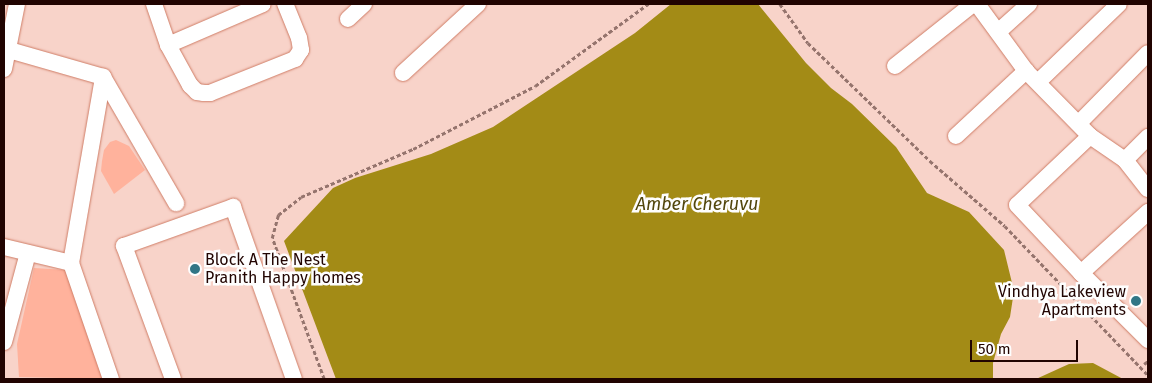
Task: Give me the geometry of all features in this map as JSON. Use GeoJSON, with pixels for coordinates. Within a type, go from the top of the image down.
{"type":"FeatureCollection","features":[{"type":"Feature","properties":{"kind":"street"},"geometry":{"type":"LineString","coordinates":[[4,69],[17,4]]}},
{"type":"Feature","properties":{"kind":"street"},"geometry":{"type":"LineString","coordinates":[[154,4],[168,45],[190,85],[197,92],[210,93],[295,59],[300,50],[299,38],[285,4]]}},
{"type":"Feature","properties":{"kind":"street"},"geometry":{"type":"LineString","coordinates":[[168,45],[263,4]]}},
{"type":"Feature","properties":{"kind":"street"},"geometry":{"type":"LineString","coordinates":[[348,19],[364,4]]}},
{"type":"Feature","properties":{"kind":"street"},"geometry":{"type":"LineString","coordinates":[[403,73],[478,4]]}},
{"type":"Feature","properties":{"kind":"street"},"geometry":{"type":"LineString","coordinates":[[895,66],[975,4],[1032,77],[1096,141],[1125,160],[1148,189]]}},
{"type":"Feature","properties":{"kind":"street"},"geometry":{"type":"LineString","coordinates":[[998,32],[1029,4]]}},
{"type":"Feature","properties":{"kind":"street"},"geometry":{"type":"LineString","coordinates":[[956,136],[1096,26],[1118,4]]}},
{"type":"Feature","properties":{"kind":"street"},"geometry":{"type":"LineString","coordinates":[[9,50],[103,77],[176,203]]}},
{"type":"Feature","properties":{"kind":"street"},"geometry":{"type":"LineString","coordinates":[[1079,123],[1148,53]]}},
{"type":"Feature","properties":{"kind":"street"},"geometry":{"type":"LineString","coordinates":[[103,77],[71,263],[111,379]]}},
{"type":"Feature","properties":{"kind":"street"},"geometry":{"type":"LineString","coordinates":[[1125,160],[1148,138]]}},
{"type":"Feature","properties":{"kind":"street"},"geometry":{"type":"LineString","coordinates":[[1096,141],[1017,205],[1148,340]]}},
{"type":"Feature","properties":{"kind":"street"},"geometry":{"type":"LineString","coordinates":[[173,379],[124,246],[233,207],[294,379]]}},
{"type":"Feature","properties":{"kind":"street"},"geometry":{"type":"LineString","coordinates":[[1081,273],[1148,212]]}},
{"type":"Feature","properties":{"kind":"street"},"geometry":{"type":"LineString","coordinates":[[4,246],[71,263]]}},
{"type":"Feature","properties":{"kind":"street"},"geometry":{"type":"LineString","coordinates":[[4,342],[28,252]]}},
{"type":"Feature","properties":{"kind":"path"},"geometry":{"type":"LineString","coordinates":[[324,379],[272,238],[278,214],[301,197],[413,149],[535,86],[648,4]]}},
{"type":"Feature","properties":{"kind":"path"},"geometry":{"type":"LineString","coordinates":[[780,4],[808,43],[930,161],[1005,226],[1148,375]]}},
{"type":"Feature","properties":{"kind":"path"},"geometry":{"type":"LineString","coordinates":[[1144,364],[1148,361]]}},
{"type":"Feature","properties":{"kind":"shaded area"},"geometry":{"type":"Polygon","coordinates":[[[116,140],[129,146],[145,170],[114,194],[101,171],[104,150],[110,142],[116,140]]]}},
{"type":"Feature","properties":{"kind":"shaded area"},"geometry":{"type":"Polygon","coordinates":[[[34,268],[67,270],[104,379],[19,377],[17,344],[34,268]]]}},
{"type":"Feature","properties":{"kind":"water","name":"Amber Cheruvu"},"geometry":{"type":"Polygon","coordinates":[[[671,4],[758,4],[806,63],[896,147],[927,193],[969,212],[1004,250],[1014,291],[1010,317],[1001,334],[993,363],[993,379],[336,379],[284,241],[333,188],[355,178],[431,154],[493,127],[635,33],[671,4]]]}},
{"type":"Feature","properties":{"kind":"water"},"geometry":{"type":"Polygon","coordinates":[[[1093,363],[1123,379],[1036,379],[1069,364],[1093,363]]]}},
{"type":"Feature","properties":{"kind":"place","name":"Block A The Nest Pranith Happy homes"},"geometry":{"type":"Point","coordinates":[195,269]}},
{"type":"Feature","properties":{"kind":"place","name":"Vindhya Lakeview Apartments"},"geometry":{"type":"Point","coordinates":[1136,301]}}]}
